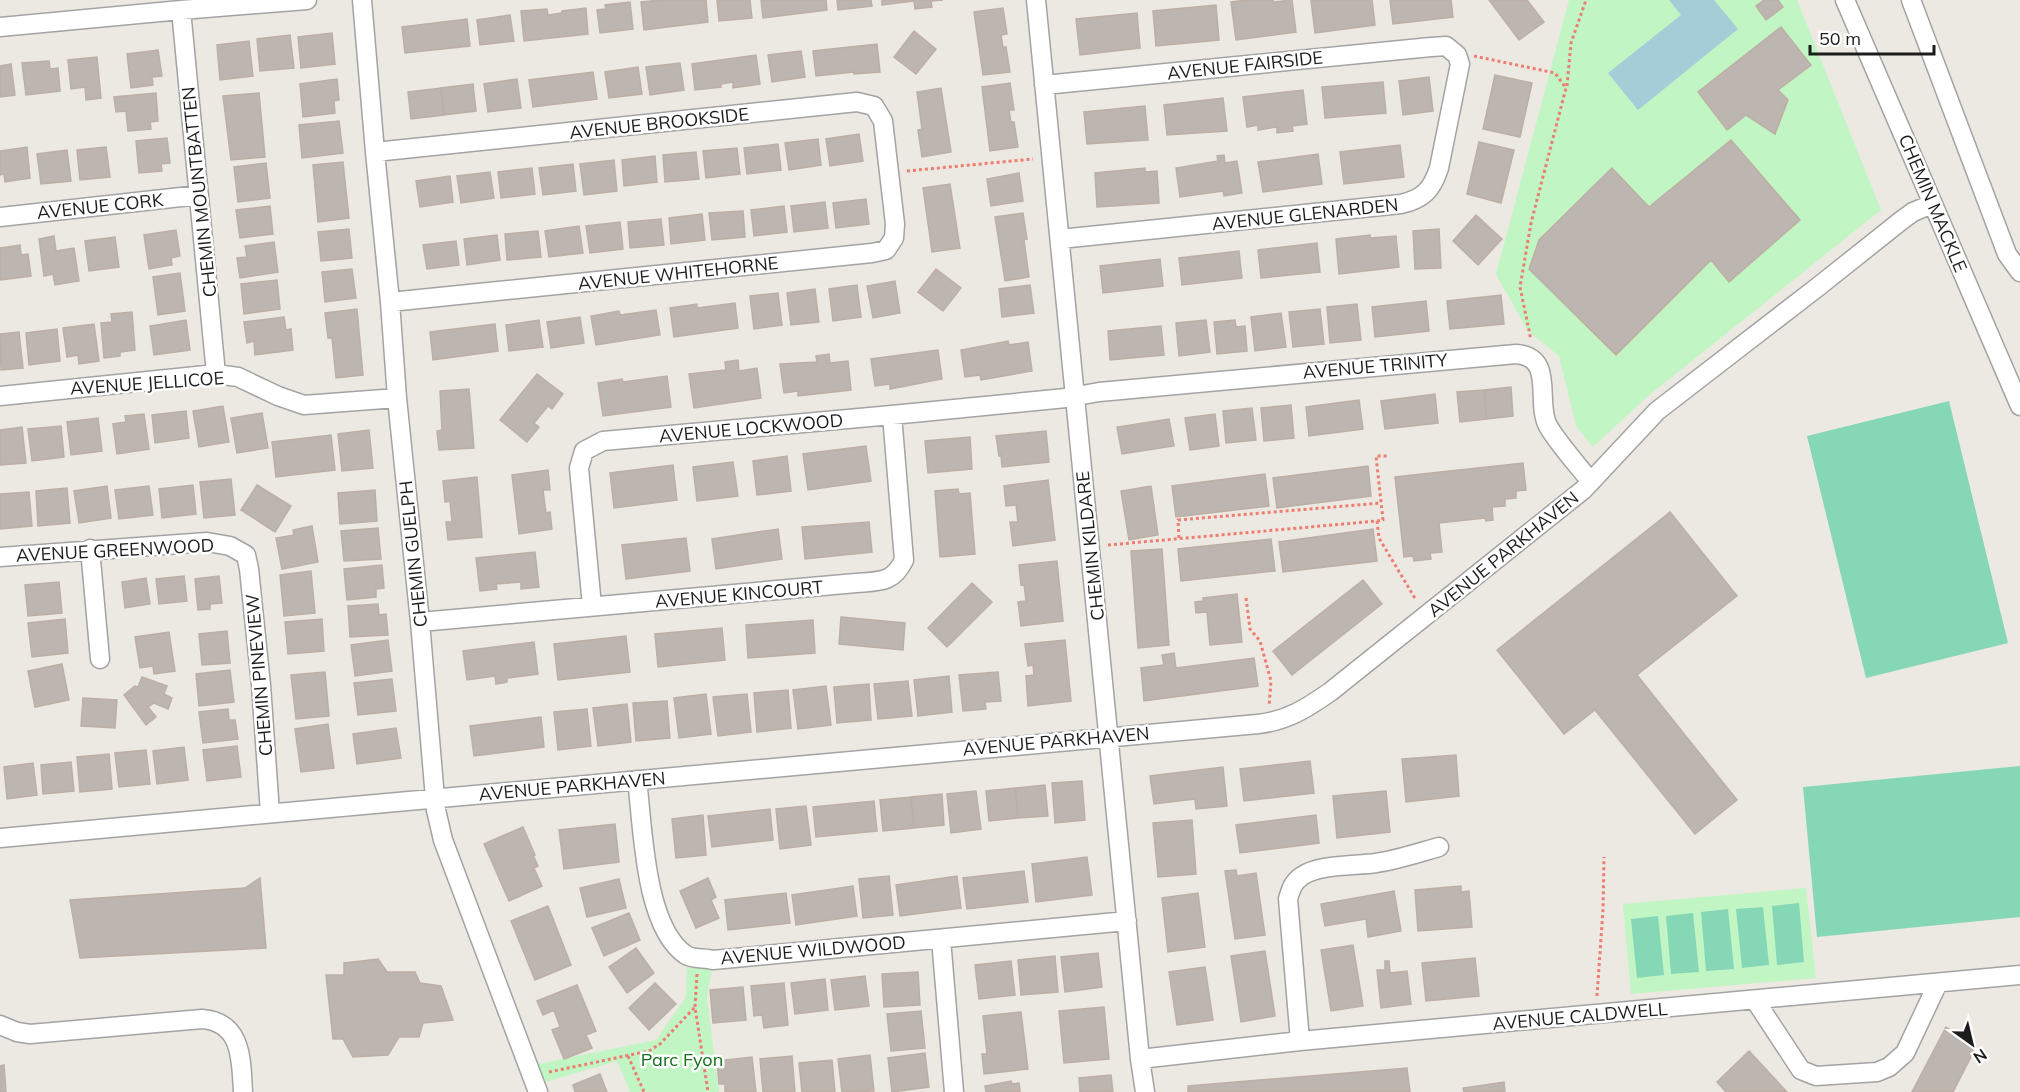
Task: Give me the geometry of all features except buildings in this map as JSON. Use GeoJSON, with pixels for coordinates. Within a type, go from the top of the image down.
{"type":"FeatureCollection","features":[{"type":"Feature","properties":{"kind":"street"},"geometry":{"type":"LineString","coordinates":[[0,27],[307,0]]}},
{"type":"Feature","properties":{"kind":"street","name":"CHEMIN GUELPH"},"geometry":{"type":"LineString","coordinates":[[362,0],[435,799],[443,840],[535,1084]]}},
{"type":"Feature","properties":{"kind":"street","name":"CHEMIN KILDARE"},"geometry":{"type":"LineString","coordinates":[[1036,0],[1145,1092]]}},
{"type":"Feature","properties":{"kind":"street","name":"CHEMIN MACKLE"},"geometry":{"type":"LineString","coordinates":[[1845,0],[2020,406]]}},
{"type":"Feature","properties":{"kind":"street"},"geometry":{"type":"LineString","coordinates":[[1911,0],[2007,254],[2020,272]]}},
{"type":"Feature","properties":{"kind":"street","name":"CHEMIN MOUNTBATTEN"},"geometry":{"type":"LineString","coordinates":[[181,10],[216,374]]}},
{"type":"Feature","properties":{"kind":"street","name":"AVENUE FAIRSIDE"},"geometry":{"type":"LineString","coordinates":[[1044,85],[1452,50]]}},
{"type":"Feature","properties":{"kind":"street","name":"AVENUE GLENARDEN"},"geometry":{"type":"LineString","coordinates":[[1059,239],[1415,201],[1426,193],[1435,181],[1439,168],[1460,64],[1452,50]]}},
{"type":"Feature","properties":{"kind":"street","name":"AVENUE BROOKSIDE"},"geometry":{"type":"LineString","coordinates":[[375,152],[857,102],[874,106],[883,121],[896,172]]}},
{"type":"Feature","properties":{"kind":"street","name":"AVENUE WHITEHORNE"},"geometry":{"type":"LineString","coordinates":[[390,302],[886,250],[894,238],[896,172]]}},
{"type":"Feature","properties":{"kind":"street","name":"AVENUE CORK"},"geometry":{"type":"LineString","coordinates":[[0,217],[199,195]]}},
{"type":"Feature","properties":{"kind":"street","name":"AVENUE PARKHAVEN"},"geometry":{"type":"LineString","coordinates":[[0,838],[1268,723],[1297,714],[1330,692],[1591,482],[1657,411],[1816,289],[1902,219],[1932,204]]}},
{"type":"Feature","properties":{"kind":"street"},"geometry":{"type":"LineString","coordinates":[[1530,348],[1540,369],[1544,412],[1548,426],[1591,482]]}},
{"type":"Feature","properties":{"kind":"street","name":"AVENUE TRINITY"},"geometry":{"type":"LineString","coordinates":[[1075,396],[1508,354],[1530,348]]}},
{"type":"Feature","properties":{"kind":"street","name":"AVENUE JELLICOE"},"geometry":{"type":"LineString","coordinates":[[0,396],[216,374],[238,377],[278,396],[304,405],[397,398]]}},
{"type":"Feature","properties":{"kind":"street","name":"AVENUE LOCKWOOD"},"geometry":{"type":"LineString","coordinates":[[592,606],[579,468],[584,451],[603,441],[892,416],[1075,396]]}},
{"type":"Feature","properties":{"kind":"street","name":"AVENUE KINCOURT"},"geometry":{"type":"LineString","coordinates":[[420,622],[873,582],[892,577],[899,571],[904,560],[892,416]]}},
{"type":"Feature","properties":{"kind":"street","name":"AVENUE GREENWOOD"},"geometry":{"type":"LineString","coordinates":[[0,557],[207,542],[231,546]]}},
{"type":"Feature","properties":{"kind":"street","name":"CHEMIN PINEVIEW"},"geometry":{"type":"LineString","coordinates":[[231,546],[246,555],[249,569],[261,685],[270,813]]}},
{"type":"Feature","properties":{"kind":"street"},"geometry":{"type":"LineString","coordinates":[[90,549],[100,658]]}},
{"type":"Feature","properties":{"kind":"street","name":"AVENUE WILDWOOD"},"geometry":{"type":"LineString","coordinates":[[637,780],[646,859],[657,914],[669,939],[687,956],[713,960],[1127,921]]}},
{"type":"Feature","properties":{"kind":"street"},"geometry":{"type":"LineString","coordinates":[[1300,1041],[1288,899],[1292,884],[1304,874],[1407,857],[1439,847]]}},
{"type":"Feature","properties":{"kind":"street"},"geometry":{"type":"LineString","coordinates":[[941,939],[954,1092]]}},
{"type":"Feature","properties":{"kind":"street","name":"AVENUE CALDWELL"},"geometry":{"type":"LineString","coordinates":[[1140,1059],[1300,1041],[2020,975]]}},
{"type":"Feature","properties":{"kind":"street"},"geometry":{"type":"LineString","coordinates":[[1755,1000],[1801,1070],[1816,1076],[1877,1072],[1889,1067],[1905,1053],[1938,983]]}},
{"type":"Feature","properties":{"kind":"street"},"geometry":{"type":"LineString","coordinates":[[0,1025],[17,1032],[30,1034],[202,1019],[214,1021],[230,1032],[236,1042],[240,1054],[243,1092]]}},
{"type":"Feature","properties":{"kind":"path"},"geometry":{"type":"LineString","coordinates":[[1530,348],[1520,287],[1531,223],[1566,88],[1571,43],[1586,0]]}},
{"type":"Feature","properties":{"kind":"path"},"geometry":{"type":"LineString","coordinates":[[1452,50],[1554,73],[1566,88]]}},
{"type":"Feature","properties":{"kind":"path"},"geometry":{"type":"LineString","coordinates":[[896,172],[1033,159]]}},
{"type":"Feature","properties":{"kind":"path"},"geometry":{"type":"LineString","coordinates":[[1108,544],[1383,519],[1376,456],[1388,456]]}},
{"type":"Feature","properties":{"kind":"path"},"geometry":{"type":"LineString","coordinates":[[1179,538],[1178,520],[1381,503]]}},
{"type":"Feature","properties":{"kind":"path"},"geometry":{"type":"LineString","coordinates":[[1377,520],[1379,538],[1402,581],[1416,600]]}},
{"type":"Feature","properties":{"kind":"path"},"geometry":{"type":"LineString","coordinates":[[1246,598],[1250,629],[1260,641],[1270,681],[1268,723]]}},
{"type":"Feature","properties":{"kind":"path"},"geometry":{"type":"LineString","coordinates":[[1596,1001],[1605,857]]}},
{"type":"Feature","properties":{"kind":"path"},"geometry":{"type":"LineString","coordinates":[[698,957],[695,1007],[708,1092]]}},
{"type":"Feature","properties":{"kind":"path"},"geometry":{"type":"LineString","coordinates":[[535,1084],[649,1051],[660,1044],[695,1007]]}},
{"type":"Feature","properties":{"kind":"path"},"geometry":{"type":"LineString","coordinates":[[628,1056],[644,1092]]}},
{"type":"Feature","properties":{"kind":"green space"},"geometry":{"type":"Polygon","coordinates":[[[1569,0],[1797,0],[1881,210],[1648,396],[1593,447],[1576,426],[1559,356],[1528,331],[1496,274],[1569,0]]]}},
{"type":"Feature","properties":{"kind":"green space"},"geometry":{"type":"Polygon","coordinates":[[[1949,401],[2008,643],[1866,678],[1807,436],[1949,401]]]}},
{"type":"Feature","properties":{"kind":"green space"},"geometry":{"type":"Polygon","coordinates":[[[2020,766],[2020,917],[1817,937],[1803,787],[2020,766]]]}},
{"type":"Feature","properties":{"kind":"green space"},"geometry":{"type":"Polygon","coordinates":[[[1806,888],[1816,978],[1631,994],[1623,904],[1806,888]]]}},
{"type":"Feature","properties":{"kind":"green space"},"geometry":{"type":"Polygon","coordinates":[[[1799,903],[1804,962],[1777,965],[1772,906],[1799,903]]]}},
{"type":"Feature","properties":{"kind":"green space"},"geometry":{"type":"Polygon","coordinates":[[[1763,907],[1769,965],[1742,968],[1736,909],[1763,907]]]}},
{"type":"Feature","properties":{"kind":"green space"},"geometry":{"type":"Polygon","coordinates":[[[1728,909],[1734,969],[1706,971],[1701,912],[1728,909]]]}},
{"type":"Feature","properties":{"kind":"green space"},"geometry":{"type":"Polygon","coordinates":[[[1693,913],[1699,972],[1671,974],[1666,916],[1693,913]]]}},
{"type":"Feature","properties":{"kind":"green space"},"geometry":{"type":"Polygon","coordinates":[[[1658,916],[1664,975],[1637,978],[1631,919],[1658,916]]]}},
{"type":"Feature","properties":{"kind":"green space","name":"Parc Fyon"},"geometry":{"type":"Polygon","coordinates":[[[687,956],[713,960],[707,998],[719,1092],[630,1092],[617,1061],[535,1085],[528,1066],[656,1040],[686,997],[687,956]]]}},
{"type":"Feature","properties":{"kind":"water"},"geometry":{"type":"Polygon","coordinates":[[[1669,0],[1714,0],[1738,29],[1638,110],[1608,73],[1681,15],[1669,0]]]}}]}
